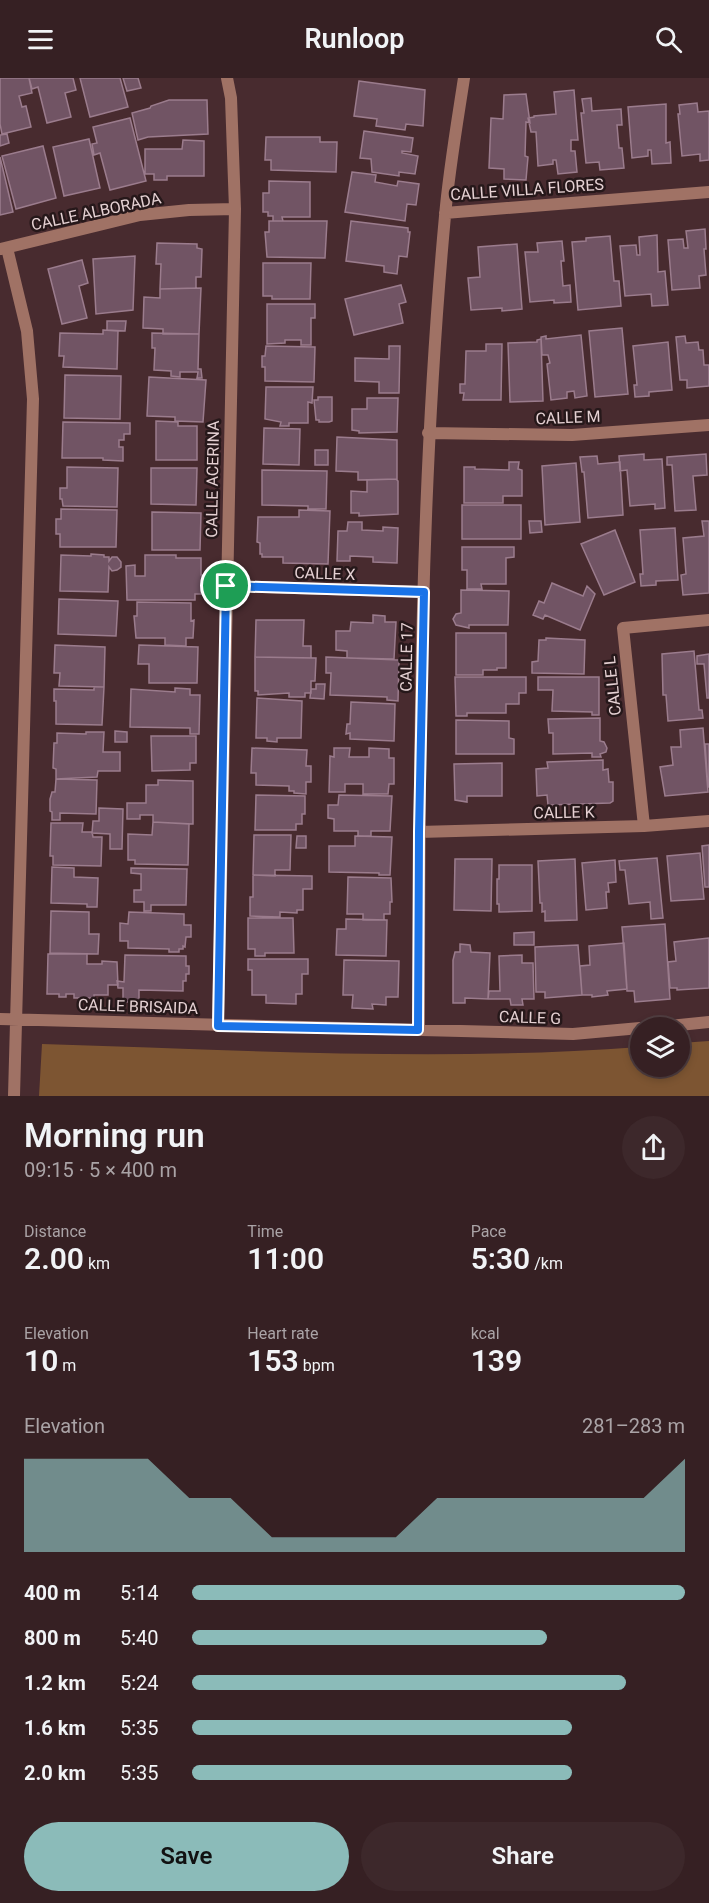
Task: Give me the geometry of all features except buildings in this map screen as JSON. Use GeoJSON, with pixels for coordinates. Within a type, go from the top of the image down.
{"type":"FeatureCollection","features":[{"type":"Feature","properties":{"kind":"street","name":"CALLE ACERINA"},"geometry":{"type":"LineString","coordinates":[[218,1026],[235,209],[231,98],[227,78]]}},
{"type":"Feature","properties":{"kind":"street","name":"CALLE VILLA FLORES"},"geometry":{"type":"LineString","coordinates":[[464,78],[445,213],[709,192]]}},
{"type":"Feature","properties":{"kind":"street","name":"CALLE ALBORADA"},"geometry":{"type":"LineString","coordinates":[[3,248],[140,215],[189,210],[235,209]]}},
{"type":"Feature","properties":{"kind":"street","name":"CALLE 17"},"geometry":{"type":"LineString","coordinates":[[418,1030],[419,832],[428,433],[445,213]]}},
{"type":"Feature","properties":{"kind":"street"},"geometry":{"type":"LineString","coordinates":[[3,248],[27,331],[33,399],[14,1096]]}},
{"type":"Feature","properties":{"kind":"street","name":"CALLE M"},"geometry":{"type":"LineString","coordinates":[[428,433],[572,435],[709,425]]}},
{"type":"Feature","properties":{"kind":"street","name":"CALLE X"},"geometry":{"type":"LineString","coordinates":[[226,586],[424,592]]}},
{"type":"Feature","properties":{"kind":"street","name":"CALLE L"},"geometry":{"type":"LineString","coordinates":[[644,826],[622,628],[709,620]]}},
{"type":"Feature","properties":{"kind":"street","name":"CALLE K"},"geometry":{"type":"LineString","coordinates":[[419,832],[644,826],[709,821]]}},
{"type":"Feature","properties":{"kind":"street","name":"CALLE BRISAIDA"},"geometry":{"type":"LineString","coordinates":[[0,1019],[418,1030]]}},
{"type":"Feature","properties":{"kind":"street"},"geometry":{"type":"LineString","coordinates":[[690,1024],[709,1022]]}},
{"type":"Feature","properties":{"kind":"street","name":"CALLE G"},"geometry":{"type":"LineString","coordinates":[[418,1030],[573,1034],[630,1029]]}},
{"type":"Feature","properties":{"kind":"shaded area"},"geometry":{"type":"Polygon","coordinates":[[[709,1041],[709,1096],[39,1096],[42,1044],[266,1052],[416,1054],[491,1054],[630,1048],[630,1077],[690,1077],[690,1042],[709,1041]]]}},
{"type":"Feature","properties":{"kind":"route"},"geometry":{"type":"LineString","coordinates":[[226,586],[424,592],[418,1030],[218,1026],[226,586]]}}]}
